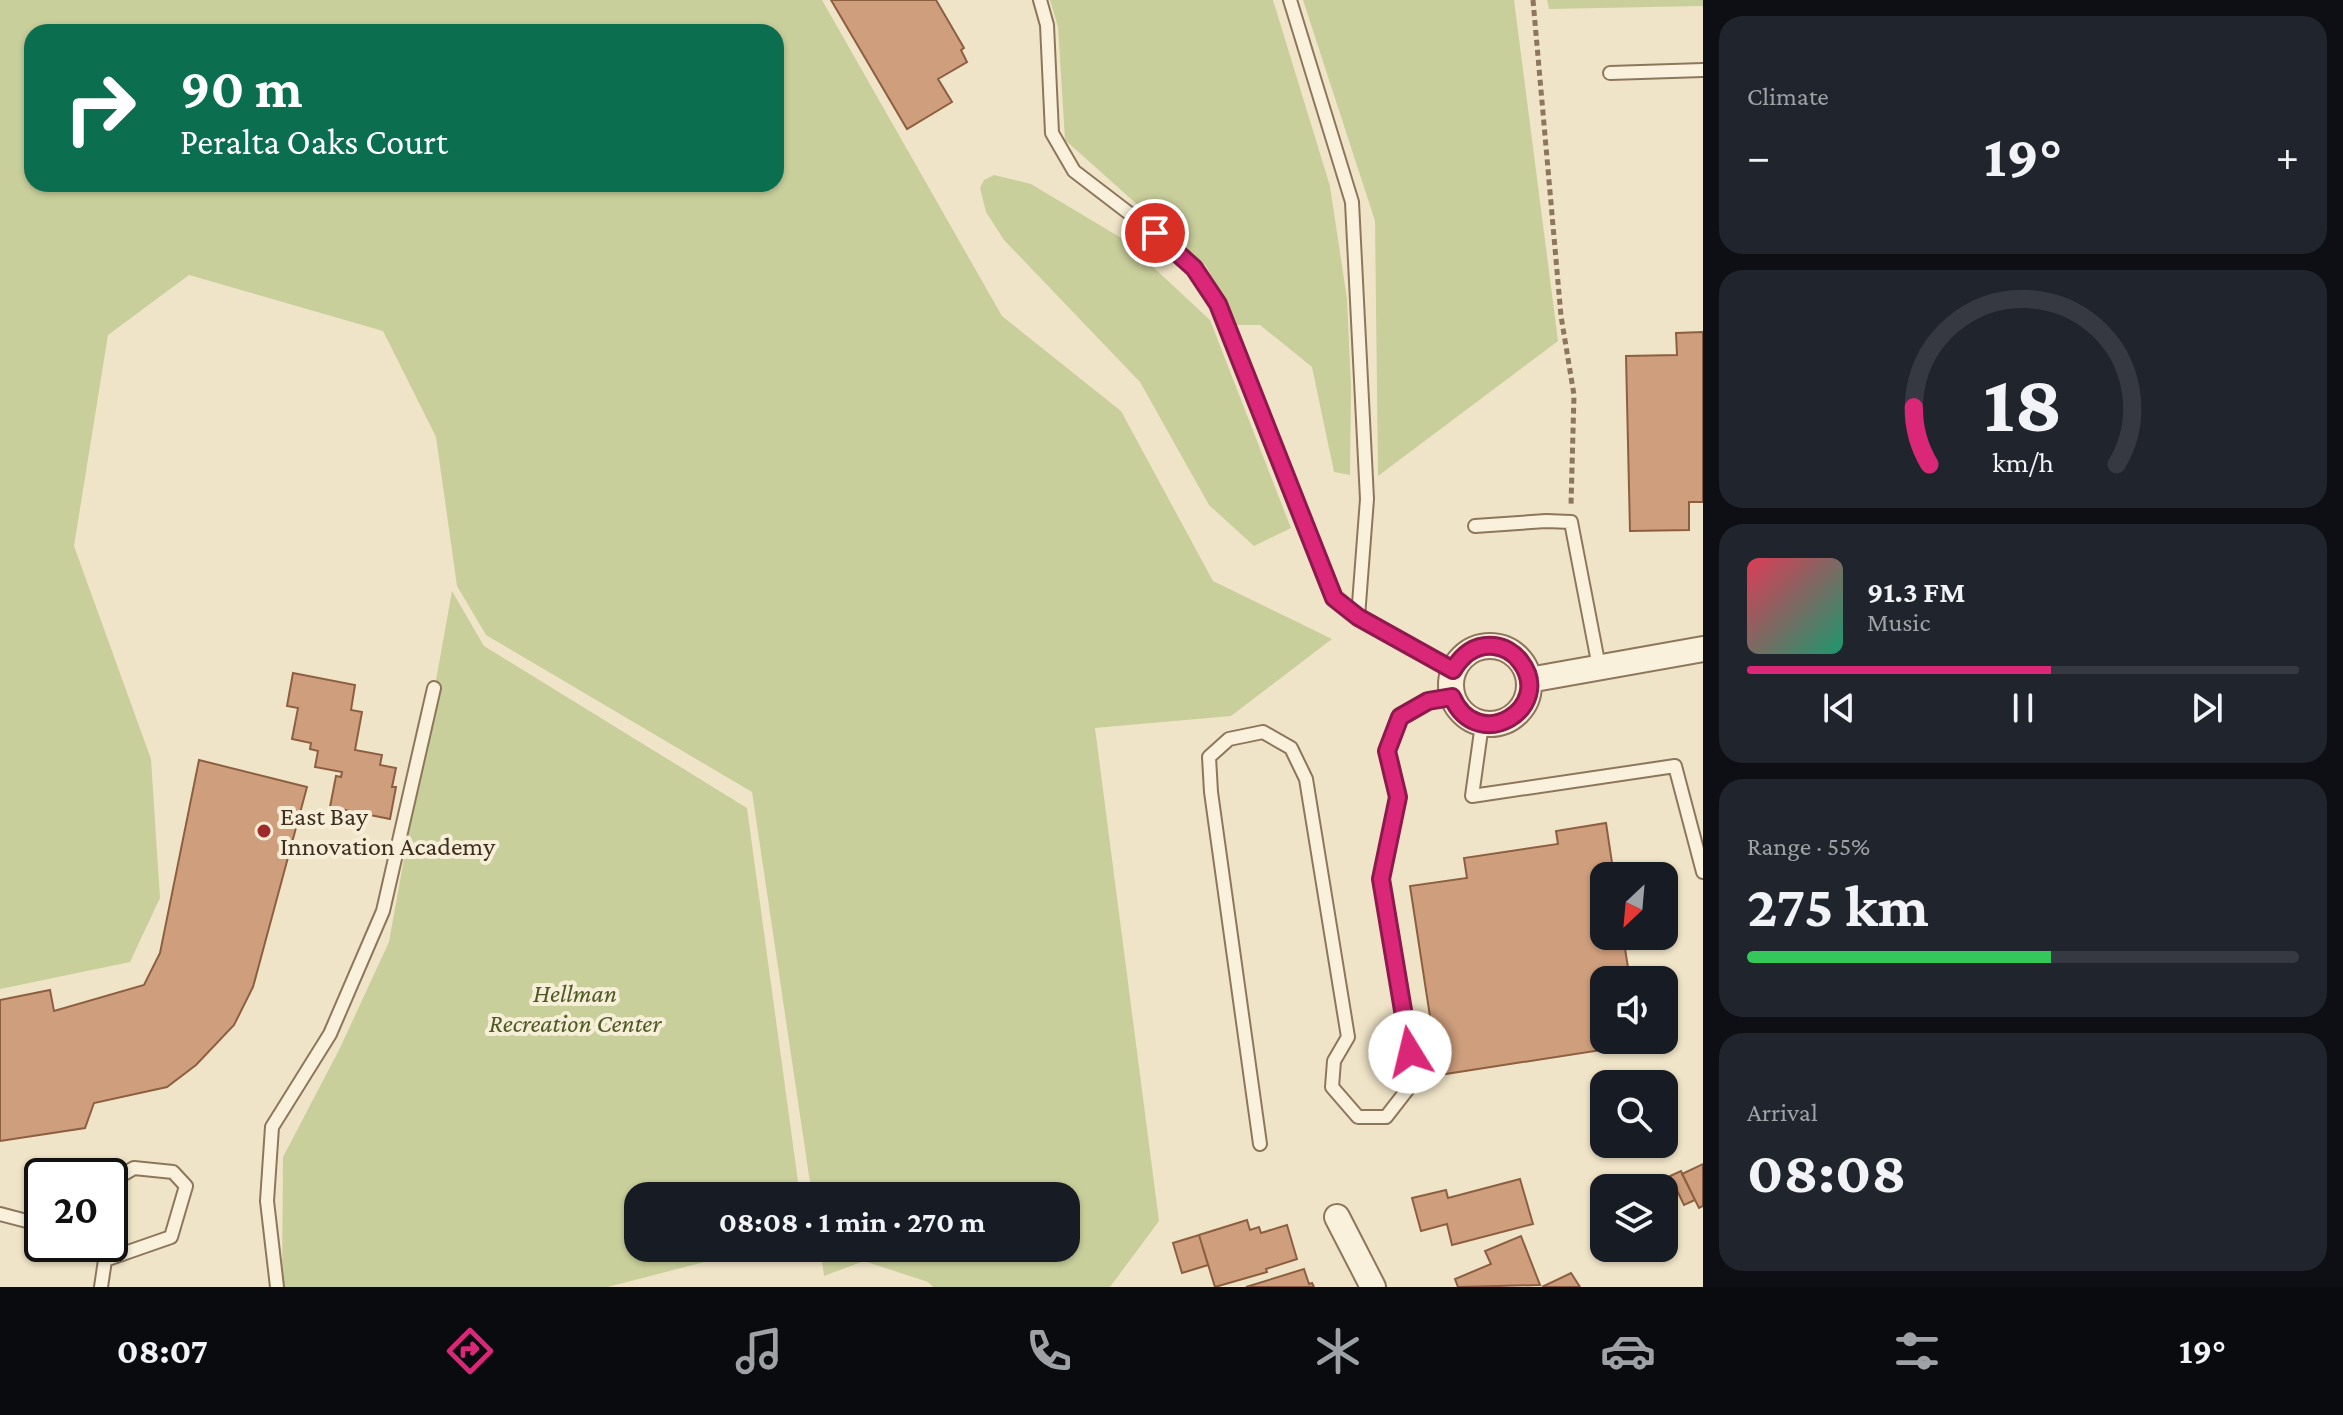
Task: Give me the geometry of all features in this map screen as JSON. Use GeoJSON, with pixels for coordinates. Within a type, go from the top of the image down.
{"type":"FeatureCollection","features":[{"type":"Feature","properties":{"kind":"street"},"geometry":{"type":"LineString","coordinates":[[1495,646],[1518,657],[1529,680],[1529,692],[1517,714],[1507,722],[1482,724],[1463,714],[1452,697],[1450,684],[1453,670],[1470,651],[1495,646]]}},
{"type":"Feature","properties":{"kind":"street"},"geometry":{"type":"LineString","coordinates":[[1529,680],[1703,649]]}},
{"type":"Feature","properties":{"kind":"street"},"geometry":{"type":"LineString","coordinates":[[1337,1217],[1373,1287]]}},
{"type":"Feature","properties":{"kind":"lane"},"geometry":{"type":"LineString","coordinates":[[1040,0],[1047,25],[1052,133],[1074,171],[1155,233],[1194,268],[1218,304],[1334,598],[1358,617],[1453,670]]}},
{"type":"Feature","properties":{"kind":"lane"},"geometry":{"type":"LineString","coordinates":[[1290,0],[1352,202],[1367,499],[1358,617]]}},
{"type":"Feature","properties":{"kind":"lane"},"geometry":{"type":"LineString","coordinates":[[1610,73],[1703,70]]}},
{"type":"Feature","properties":{"kind":"lane"},"geometry":{"type":"LineString","coordinates":[[1475,526],[1571,522],[1599,667]]}},
{"type":"Feature","properties":{"kind":"lane"},"geometry":{"type":"LineString","coordinates":[[277,1287],[267,1201],[272,1127],[330,1034],[383,911],[434,688]]}},
{"type":"Feature","properties":{"kind":"lane"},"geometry":{"type":"LineString","coordinates":[[1260,1144],[1211,792],[1209,757],[1229,739],[1263,732],[1291,748],[1306,779],[1348,1037],[1334,1061],[1332,1087],[1358,1117],[1386,1117],[1414,1081],[1381,879],[1398,797],[1387,751],[1400,717],[1428,701],[1452,697]]}},
{"type":"Feature","properties":{"kind":"lane"},"geometry":{"type":"LineString","coordinates":[[1482,724],[1472,796],[1675,766],[1703,872]]}},
{"type":"Feature","properties":{"kind":"lane"},"geometry":{"type":"LineString","coordinates":[[128,1172],[134,1168],[173,1172],[186,1186],[171,1237],[128,1252]]}},
{"type":"Feature","properties":{"kind":"lane"},"geometry":{"type":"LineString","coordinates":[[0,1214],[24,1220]]}},
{"type":"Feature","properties":{"kind":"lane"},"geometry":{"type":"LineString","coordinates":[[101,1287],[105,1262]]}},
{"type":"Feature","properties":{"kind":"path"},"geometry":{"type":"LineString","coordinates":[[1533,0],[1561,316],[1574,395],[1571,522]]}},
{"type":"Feature","properties":{"kind":"green space"},"geometry":{"type":"Polygon","coordinates":[[[0,0],[822,0],[1002,316],[1121,411],[1213,581],[1332,639],[1231,716],[1095,728],[1159,1221],[1110,1287],[933,1287],[928,1282],[867,1262],[1080,1262],[1080,1182],[810,1182],[752,792],[486,635],[457,586],[436,437],[383,331],[189,275],[108,335],[74,546],[151,759],[160,898],[130,962],[0,989],[0,0]]]}},
{"type":"Feature","properties":{"kind":"green space"},"geometry":{"type":"Polygon","coordinates":[[[1050,0],[1273,0],[1330,186],[1347,299],[1351,386],[1350,475],[1334,472],[1312,367],[1260,325],[1237,325],[1206,266],[1065,140],[1058,27],[1050,0]]]}},
{"type":"Feature","properties":{"kind":"green space"},"geometry":{"type":"Polygon","coordinates":[[[1303,0],[1514,0],[1558,341],[1378,476],[1375,221],[1303,0]]]}},
{"type":"Feature","properties":{"kind":"green space"},"geometry":{"type":"Polygon","coordinates":[[[1547,0],[1703,0],[1703,6],[1549,9],[1547,0]]]}},
{"type":"Feature","properties":{"kind":"green space"},"geometry":{"type":"Polygon","coordinates":[[[994,175],[1031,184],[1123,239],[1210,320],[1291,528],[1254,546],[1209,505],[1140,382],[1004,240],[986,212],[980,188],[984,180],[994,175]]]}},
{"type":"Feature","properties":{"kind":"green space","name":"Hellman Recreation Center"},"geometry":{"type":"Polygon","coordinates":[[[452,591],[484,646],[747,808],[798,1182],[624,1182],[624,1262],[704,1262],[608,1287],[282,1287],[283,1157],[339,1050],[389,942],[452,591]]]}},
{"type":"Feature","properties":{"kind":"green space"},"geometry":{"type":"Polygon","coordinates":[[[822,1262],[861,1262],[824,1276],[822,1262]]]}},
{"type":"Feature","properties":{"kind":"building"},"geometry":{"type":"Polygon","coordinates":[[[831,0],[936,0],[964,48],[961,50],[967,62],[938,79],[952,102],[907,129],[831,0]]]}},
{"type":"Feature","properties":{"kind":"building"},"geometry":{"type":"Polygon","coordinates":[[[1703,332],[1703,502],[1689,502],[1689,530],[1630,531],[1626,356],[1677,355],[1676,333],[1703,332]]]}},
{"type":"Feature","properties":{"kind":"building"},"geometry":{"type":"Polygon","coordinates":[[[293,673],[355,685],[351,710],[362,712],[355,750],[382,755],[380,765],[396,768],[390,819],[330,807],[336,776],[341,777],[342,772],[315,767],[318,751],[310,749],[311,743],[292,739],[298,708],[287,706],[293,673]]]}},
{"type":"Feature","properties":{"kind":"building"},"geometry":{"type":"Polygon","coordinates":[[[199,760],[307,787],[253,987],[234,1025],[196,1065],[167,1087],[94,1103],[85,1128],[0,1141],[0,1000],[50,990],[54,1011],[144,985],[160,953],[199,760]]]}},
{"type":"Feature","properties":{"kind":"building"},"geometry":{"type":"Polygon","coordinates":[[[1606,823],[1612,862],[1590,862],[1590,950],[1625,950],[1628,966],[1590,966],[1590,1052],[1439,1075],[1410,886],[1467,878],[1464,858],[1558,844],[1556,831],[1606,823]]]}},
{"type":"Feature","properties":{"kind":"building"},"geometry":{"type":"Polygon","coordinates":[[[1703,1164],[1703,1206],[1699,1208],[1682,1174],[1703,1164]]]}},
{"type":"Feature","properties":{"kind":"building"},"geometry":{"type":"Polygon","coordinates":[[[1681,1171],[1695,1200],[1684,1205],[1678,1193],[1678,1174],[1674,1174],[1681,1171]]]}},
{"type":"Feature","properties":{"kind":"building"},"geometry":{"type":"Polygon","coordinates":[[[1520,1179],[1533,1224],[1452,1245],[1447,1224],[1421,1231],[1412,1198],[1446,1190],[1448,1198],[1520,1179]]]}},
{"type":"Feature","properties":{"kind":"building"},"geometry":{"type":"Polygon","coordinates":[[[1247,1220],[1250,1230],[1259,1227],[1261,1233],[1287,1225],[1297,1259],[1266,1269],[1267,1272],[1215,1287],[1199,1235],[1247,1220]]]}},
{"type":"Feature","properties":{"kind":"building"},"geometry":{"type":"Polygon","coordinates":[[[1199,1235],[1208,1265],[1182,1273],[1173,1243],[1199,1235]]]}},
{"type":"Feature","properties":{"kind":"building"},"geometry":{"type":"Polygon","coordinates":[[[1521,1236],[1540,1285],[1458,1287],[1455,1279],[1491,1264],[1485,1251],[1521,1236]]]}},
{"type":"Feature","properties":{"kind":"building"},"geometry":{"type":"Polygon","coordinates":[[[1304,1269],[1309,1284],[1312,1283],[1314,1287],[1246,1287],[1304,1269]]]}},
{"type":"Feature","properties":{"kind":"building"},"geometry":{"type":"Polygon","coordinates":[[[1571,1273],[1580,1287],[1542,1287],[1571,1273]]]}},
{"type":"Feature","properties":{"kind":"place","name":"East Bay Innovation Academy"},"geometry":{"type":"Point","coordinates":[264,831]}},
{"type":"Feature","properties":{"kind":"route"},"geometry":{"type":"LineString","coordinates":[[1155,233],[1194,268],[1218,304],[1334,598],[1358,617],[1453,670],[1470,651],[1495,646],[1518,657],[1529,680],[1525,704],[1507,722],[1494,725],[1472,720],[1456,707],[1452,697],[1428,701],[1400,717],[1387,751],[1398,797],[1381,879],[1410,1052]]}}]}
